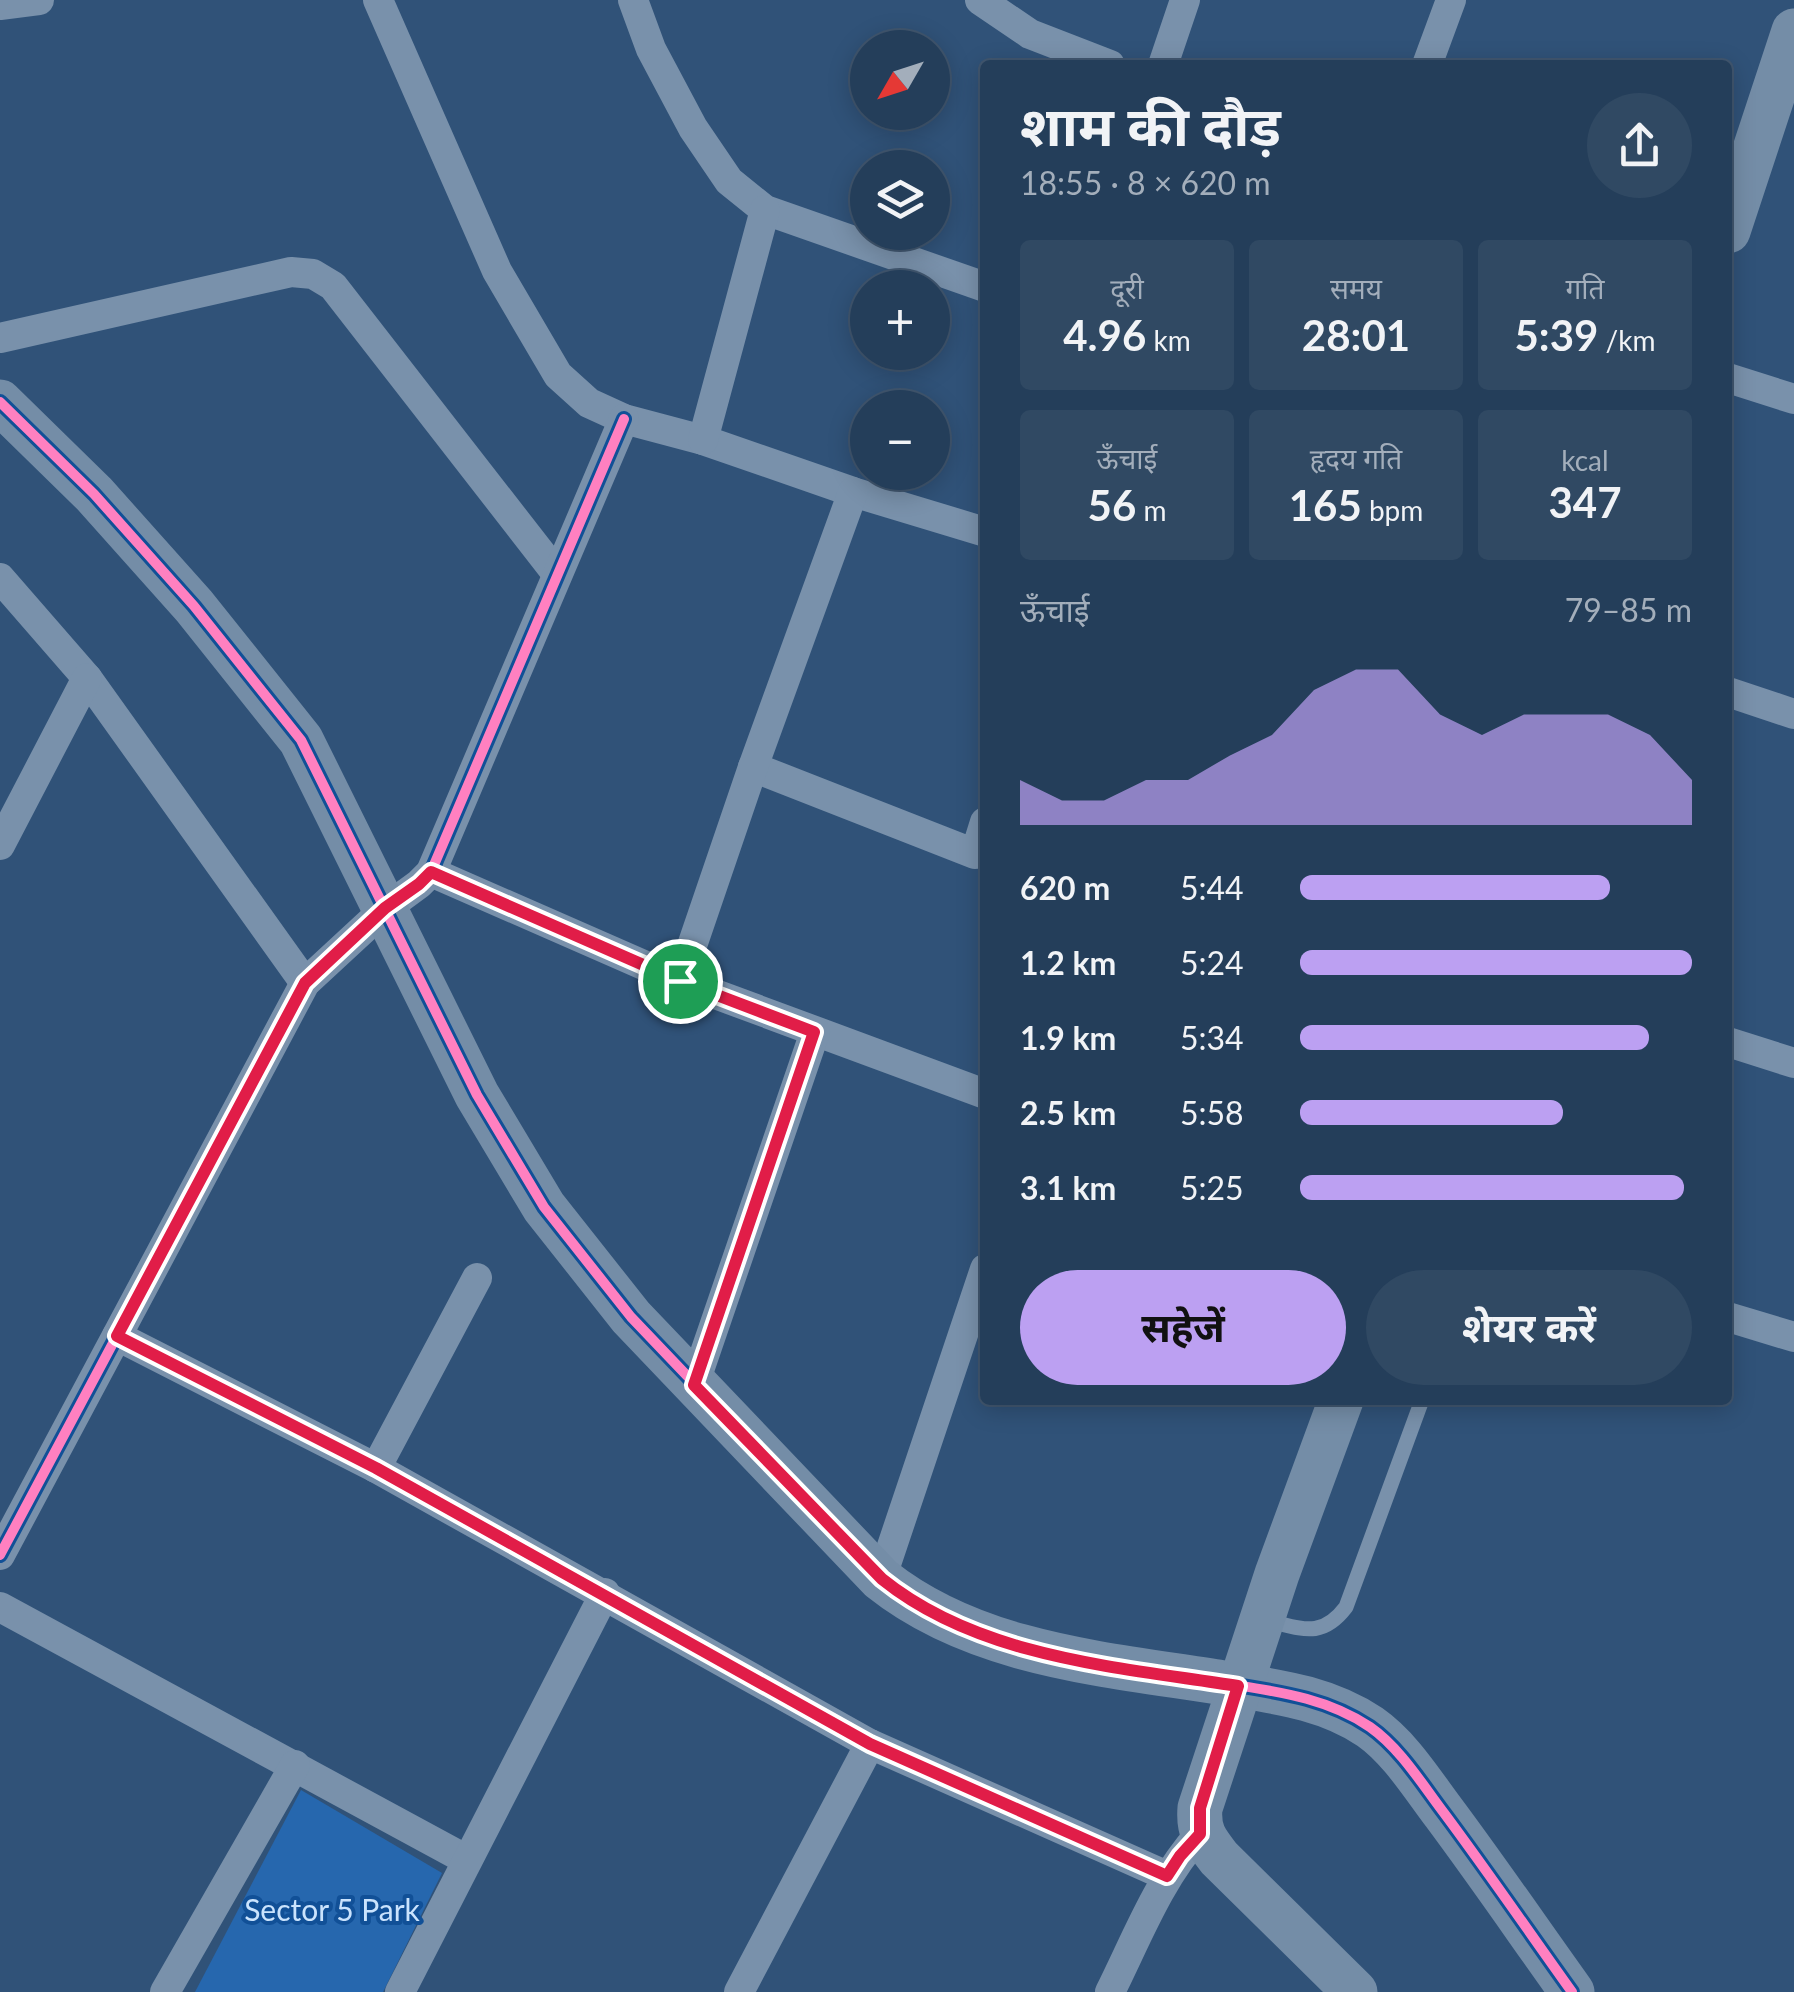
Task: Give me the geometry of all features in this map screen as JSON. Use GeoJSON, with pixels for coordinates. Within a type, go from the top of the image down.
{"type":"FeatureCollection","features":[{"type":"Feature","properties":{"kind":"street"},"geometry":{"type":"LineString","coordinates":[[0,5],[39,0]]}},
{"type":"Feature","properties":{"kind":"street"},"geometry":{"type":"LineString","coordinates":[[378,0],[496,271],[540,350],[558,375],[589,404],[624,419],[702,440],[980,530]]}},
{"type":"Feature","properties":{"kind":"street"},"geometry":{"type":"LineString","coordinates":[[634,0],[651,49],[693,128],[729,181],[766,210],[980,285]]}},
{"type":"Feature","properties":{"kind":"street"},"geometry":{"type":"LineString","coordinates":[[980,0],[1030,34],[1097,60]]}},
{"type":"Feature","properties":{"kind":"street"},"geometry":{"type":"LineString","coordinates":[[1165,60],[1185,0]]}},
{"type":"Feature","properties":{"kind":"street"},"geometry":{"type":"LineString","coordinates":[[1430,60],[1451,0]]}},
{"type":"Feature","properties":{"kind":"street"},"geometry":{"type":"LineString","coordinates":[[1732,219],[1794,31]]}},
{"type":"Feature","properties":{"kind":"street"},"geometry":{"type":"LineString","coordinates":[[702,440],[766,210]]}},
{"type":"Feature","properties":{"kind":"street"},"geometry":{"type":"LineString","coordinates":[[0,338],[291,272],[313,274],[333,286],[557,574]]}},
{"type":"Feature","properties":{"kind":"street"},"geometry":{"type":"LineString","coordinates":[[1732,379],[1794,398]]}},
{"type":"Feature","properties":{"kind":"street"},"geometry":{"type":"LineString","coordinates":[[0,402],[94,494],[194,606],[301,740],[375,917],[544,1206],[631,1317],[882,1579],[912,1604],[1016,1646],[1292,1694],[1341,1709],[1374,1730],[1410,1768],[1572,1992]]}},
{"type":"Feature","properties":{"kind":"street"},"geometry":{"type":"LineString","coordinates":[[3,1540],[312,975],[431,872],[624,419]]}},
{"type":"Feature","properties":{"kind":"street"},"geometry":{"type":"LineString","coordinates":[[680,981],[752,768],[853,492]]}},
{"type":"Feature","properties":{"kind":"street"},"geometry":{"type":"LineString","coordinates":[[0,578],[87,678],[312,975]]}},
{"type":"Feature","properties":{"kind":"street"},"geometry":{"type":"LineString","coordinates":[[0,845],[87,678]]}},
{"type":"Feature","properties":{"kind":"street"},"geometry":{"type":"LineString","coordinates":[[1732,693],[1794,714]]}},
{"type":"Feature","properties":{"kind":"street"},"geometry":{"type":"LineString","coordinates":[[752,768],[980,856]]}},
{"type":"Feature","properties":{"kind":"street"},"geometry":{"type":"LineString","coordinates":[[431,872],[680,981],[980,1092]]}},
{"type":"Feature","properties":{"kind":"street"},"geometry":{"type":"LineString","coordinates":[[694,1385],[814,1032]]}},
{"type":"Feature","properties":{"kind":"street"},"geometry":{"type":"LineString","coordinates":[[1732,1043],[1794,1064]]}},
{"type":"Feature","properties":{"kind":"street"},"geometry":{"type":"LineString","coordinates":[[376,1468],[478,1278]]}},
{"type":"Feature","properties":{"kind":"street"},"geometry":{"type":"LineString","coordinates":[[882,1579],[980,1285]]}},
{"type":"Feature","properties":{"kind":"street"},"geometry":{"type":"LineString","coordinates":[[1732,1318],[1794,1338]]}},
{"type":"Feature","properties":{"kind":"street"},"geometry":{"type":"LineString","coordinates":[[117,1336],[376,1468],[870,1744],[1167,1876]]}},
{"type":"Feature","properties":{"kind":"street"},"geometry":{"type":"LineString","coordinates":[[1110,1992],[1167,1876],[1200,1821],[1238,1686],[1339,1405]]}},
{"type":"Feature","properties":{"kind":"street"},"geometry":{"type":"LineString","coordinates":[[400,1992],[605,1594]]}},
{"type":"Feature","properties":{"kind":"street"},"geometry":{"type":"LineString","coordinates":[[0,1607],[467,1860]]}},
{"type":"Feature","properties":{"kind":"street"},"geometry":{"type":"LineString","coordinates":[[739,1992],[870,1744]]}},
{"type":"Feature","properties":{"kind":"street"},"geometry":{"type":"LineString","coordinates":[[165,1992],[296,1765]]}},
{"type":"Feature","properties":{"kind":"street"},"geometry":{"type":"LineString","coordinates":[[1200,1821],[1219,1858],[1355,1992]]}},
{"type":"Feature","properties":{"kind":"lane"},"geometry":{"type":"LineString","coordinates":[[1262,1619],[1311,1630],[1325,1628],[1346,1607],[1420,1405]]}},
{"type":"Feature","properties":{"kind":"green space","name":"Sector 5 Park"},"geometry":{"type":"Polygon","coordinates":[[[301,1790],[442,1873],[383,1992],[195,1992],[301,1790]]]}},
{"type":"Feature","properties":{"kind":"cycle path"},"geometry":{"type":"LineString","coordinates":[[0,402],[94,494],[194,606],[301,740],[477,1095],[544,1207],[631,1317],[881,1579],[918,1604],[999,1640],[1086,1661],[1297,1696],[1334,1708],[1370,1727],[1410,1767],[1572,1992]]}},
{"type":"Feature","properties":{"kind":"cycle path"},"geometry":{"type":"LineString","coordinates":[[0,1555],[305,983],[431,872],[624,419]]}},
{"type":"Feature","properties":{"kind":"route"},"geometry":{"type":"LineString","coordinates":[[431,872],[680,981],[814,1032],[694,1385],[882,1579],[912,1604],[1016,1646],[1238,1686],[1200,1808],[1200,1834],[1167,1876],[870,1744],[376,1468],[117,1336],[305,983],[385,908],[431,872]]}}]}
